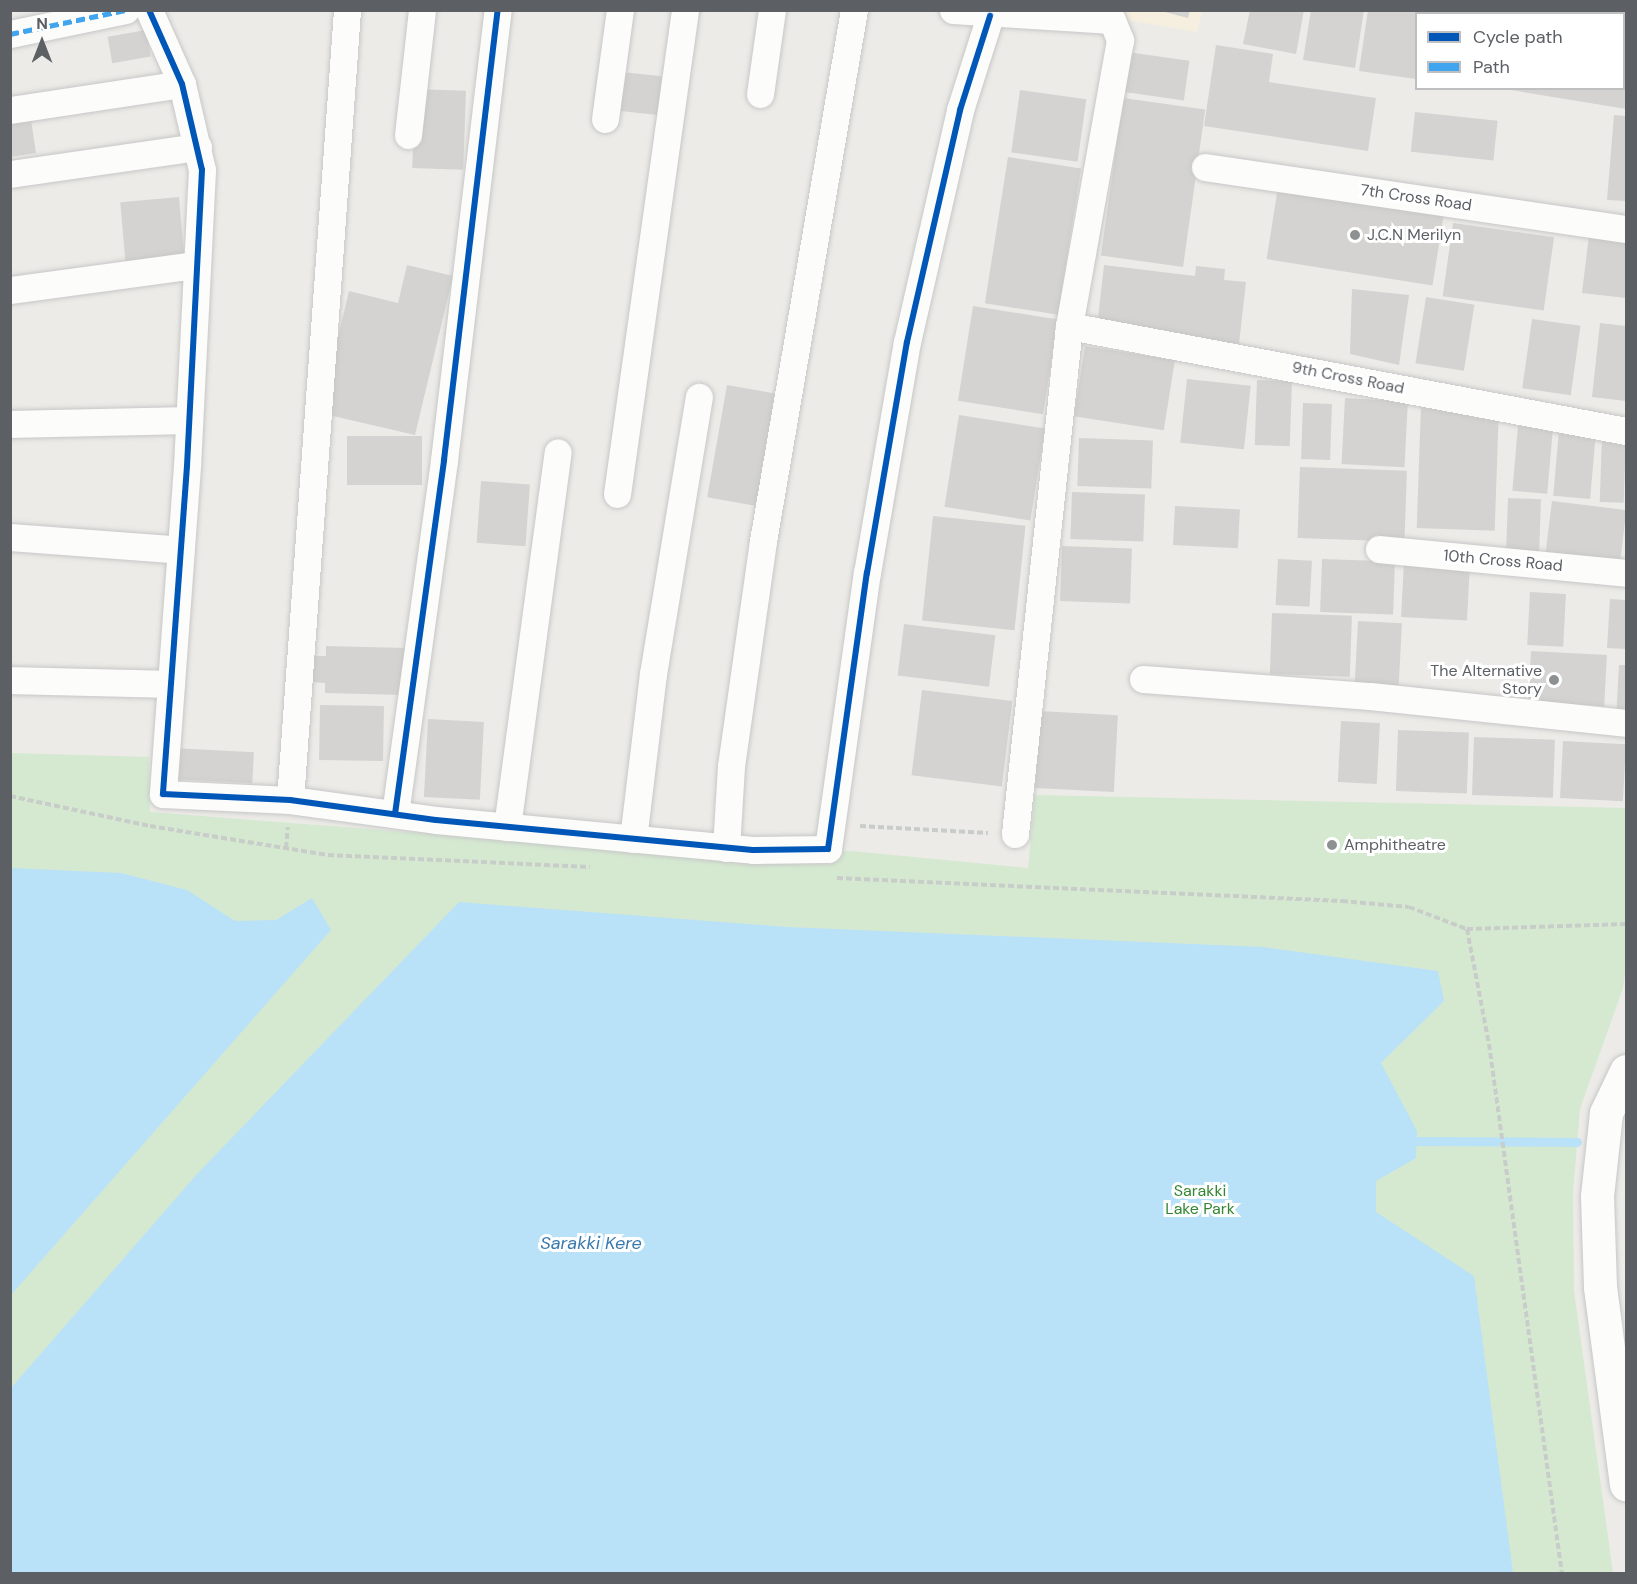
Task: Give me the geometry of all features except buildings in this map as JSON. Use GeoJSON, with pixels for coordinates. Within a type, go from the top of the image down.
{"type":"FeatureCollection","features":[{"type":"Feature","properties":{"kind":"main road"},"geometry":{"type":"LineString","coordinates":[[1626,1071],[1606,1113],[1597,1196],[1600,1287],[1626,1484]]}},
{"type":"Feature","properties":{"kind":"street"},"geometry":{"type":"LineString","coordinates":[[10,34],[126,10]]}},
{"type":"Feature","properties":{"kind":"street"},"geometry":{"type":"LineString","coordinates":[[148,10],[182,84],[202,170],[181,550],[163,794],[290,800],[507,827],[726,848],[828,849],[867,573],[907,342],[960,110],[990,16]]}},
{"type":"Feature","properties":{"kind":"street"},"geometry":{"type":"LineString","coordinates":[[290,800],[347,10]]}},
{"type":"Feature","properties":{"kind":"street"},"geometry":{"type":"LineString","coordinates":[[408,135],[422,10]]}},
{"type":"Feature","properties":{"kind":"street"},"geometry":{"type":"LineString","coordinates":[[395,814],[444,460],[498,10]]}},
{"type":"Feature","properties":{"kind":"street"},"geometry":{"type":"LineString","coordinates":[[605,119],[620,10]]}},
{"type":"Feature","properties":{"kind":"street"},"geometry":{"type":"LineString","coordinates":[[617,494],[685,10]]}},
{"type":"Feature","properties":{"kind":"street"},"geometry":{"type":"LineString","coordinates":[[760,94],[772,10]]}},
{"type":"Feature","properties":{"kind":"street"},"geometry":{"type":"LineString","coordinates":[[726,848],[731,766],[763,541],[854,10]]}},
{"type":"Feature","properties":{"kind":"street"},"geometry":{"type":"LineString","coordinates":[[953,10],[990,16],[1112,20],[1118,28],[1120,40],[1069,326],[1015,834]]}},
{"type":"Feature","properties":{"kind":"street"},"geometry":{"type":"LineString","coordinates":[[10,110],[182,84]]}},
{"type":"Feature","properties":{"kind":"street"},"geometry":{"type":"LineString","coordinates":[[10,174],[198,147]]}},
{"type":"Feature","properties":{"kind":"street","name":"7th Cross Road"},"geometry":{"type":"LineString","coordinates":[[1205,167],[1626,229]]}},
{"type":"Feature","properties":{"kind":"street"},"geometry":{"type":"LineString","coordinates":[[10,290],[195,266]]}},
{"type":"Feature","properties":{"kind":"street","name":"9th Cross Road"},"geometry":{"type":"LineString","coordinates":[[1069,326],[1626,431]]}},
{"type":"Feature","properties":{"kind":"street"},"geometry":{"type":"LineString","coordinates":[[633,839],[653,674],[699,397]]}},
{"type":"Feature","properties":{"kind":"street"},"geometry":{"type":"LineString","coordinates":[[10,424],[188,420]]}},
{"type":"Feature","properties":{"kind":"street"},"geometry":{"type":"LineString","coordinates":[[507,827],[558,452]]}},
{"type":"Feature","properties":{"kind":"street"},"geometry":{"type":"LineString","coordinates":[[10,537],[181,550]]}},
{"type":"Feature","properties":{"kind":"street","name":"10th Cross Road"},"geometry":{"type":"LineString","coordinates":[[1379,549],[1626,573]]}},
{"type":"Feature","properties":{"kind":"street"},"geometry":{"type":"LineString","coordinates":[[10,680],[171,684]]}},
{"type":"Feature","properties":{"kind":"street"},"geometry":{"type":"LineString","coordinates":[[1143,680],[1370,696],[1626,723]]}},
{"type":"Feature","properties":{"kind":"path"},"geometry":{"type":"LineString","coordinates":[[831,825],[1015,834]]}},
{"type":"Feature","properties":{"kind":"path"},"geometry":{"type":"LineString","coordinates":[[1467,929],[1489,1044],[1562,1574]]}},
{"type":"Feature","properties":{"kind":"shaded area"},"geometry":{"type":"Polygon","coordinates":[[[1075,11],[1202,11],[1197,32],[1075,11]]]}},
{"type":"Feature","properties":{"kind":"green space","name":"Sarakki Kere"},"geometry":{"type":"Polygon","coordinates":[[[11,753],[149,757],[150,812],[716,856],[851,851],[1028,868],[1035,795],[1626,808],[1626,965],[1623,988],[1580,1109],[1573,1193],[1574,1291],[1613,1573],[11,1574],[11,753]]]}},
{"type":"Feature","properties":{"kind":"water"},"geometry":{"type":"Polygon","coordinates":[[[11,868],[121,873],[187,890],[235,921],[276,920],[312,898],[331,930],[11,1295],[11,868]]]}},
{"type":"Feature","properties":{"kind":"water","name":"Sarakki Kere"},"geometry":{"type":"Polygon","coordinates":[[[459,902],[787,927],[1263,947],[1438,971],[1444,1001],[1381,1063],[1417,1131],[1416,1158],[1376,1181],[1376,1212],[1474,1276],[1513,1573],[11,1573],[11,1388],[197,1174],[459,902]]]}},
{"type":"Feature","properties":{"kind":"waterway"},"geometry":{"type":"LineString","coordinates":[[1407,1141],[1577,1142]]}},
{"type":"Feature","properties":{"kind":"marked path"},"geometry":{"type":"LineString","coordinates":[[10,34],[126,10]]}},
{"type":"Feature","properties":{"kind":"cycle path"},"geometry":{"type":"LineString","coordinates":[[149,10],[182,84],[202,170],[187,466],[163,794],[290,800],[436,820],[753,850],[828,849],[867,573],[907,342],[960,110],[990,16]]}},
{"type":"Feature","properties":{"kind":"cycle path"},"geometry":{"type":"LineString","coordinates":[[395,814],[444,460],[498,10]]}},
{"type":"Feature","properties":{"kind":"place","name":"J.C.N Merilyn"},"geometry":{"type":"Point","coordinates":[1355,235]}},
{"type":"Feature","properties":{"kind":"place","name":"The Alternative Story"},"geometry":{"type":"Point","coordinates":[1554,680]}},
{"type":"Feature","properties":{"kind":"place","name":"Amphitheatre"},"geometry":{"type":"Point","coordinates":[1332,845]}},
{"type":"Feature","properties":{"kind":"park label","name":"Sarakki Lake Park"},"geometry":{"type":"Point","coordinates":[1200,1200]}}]}
